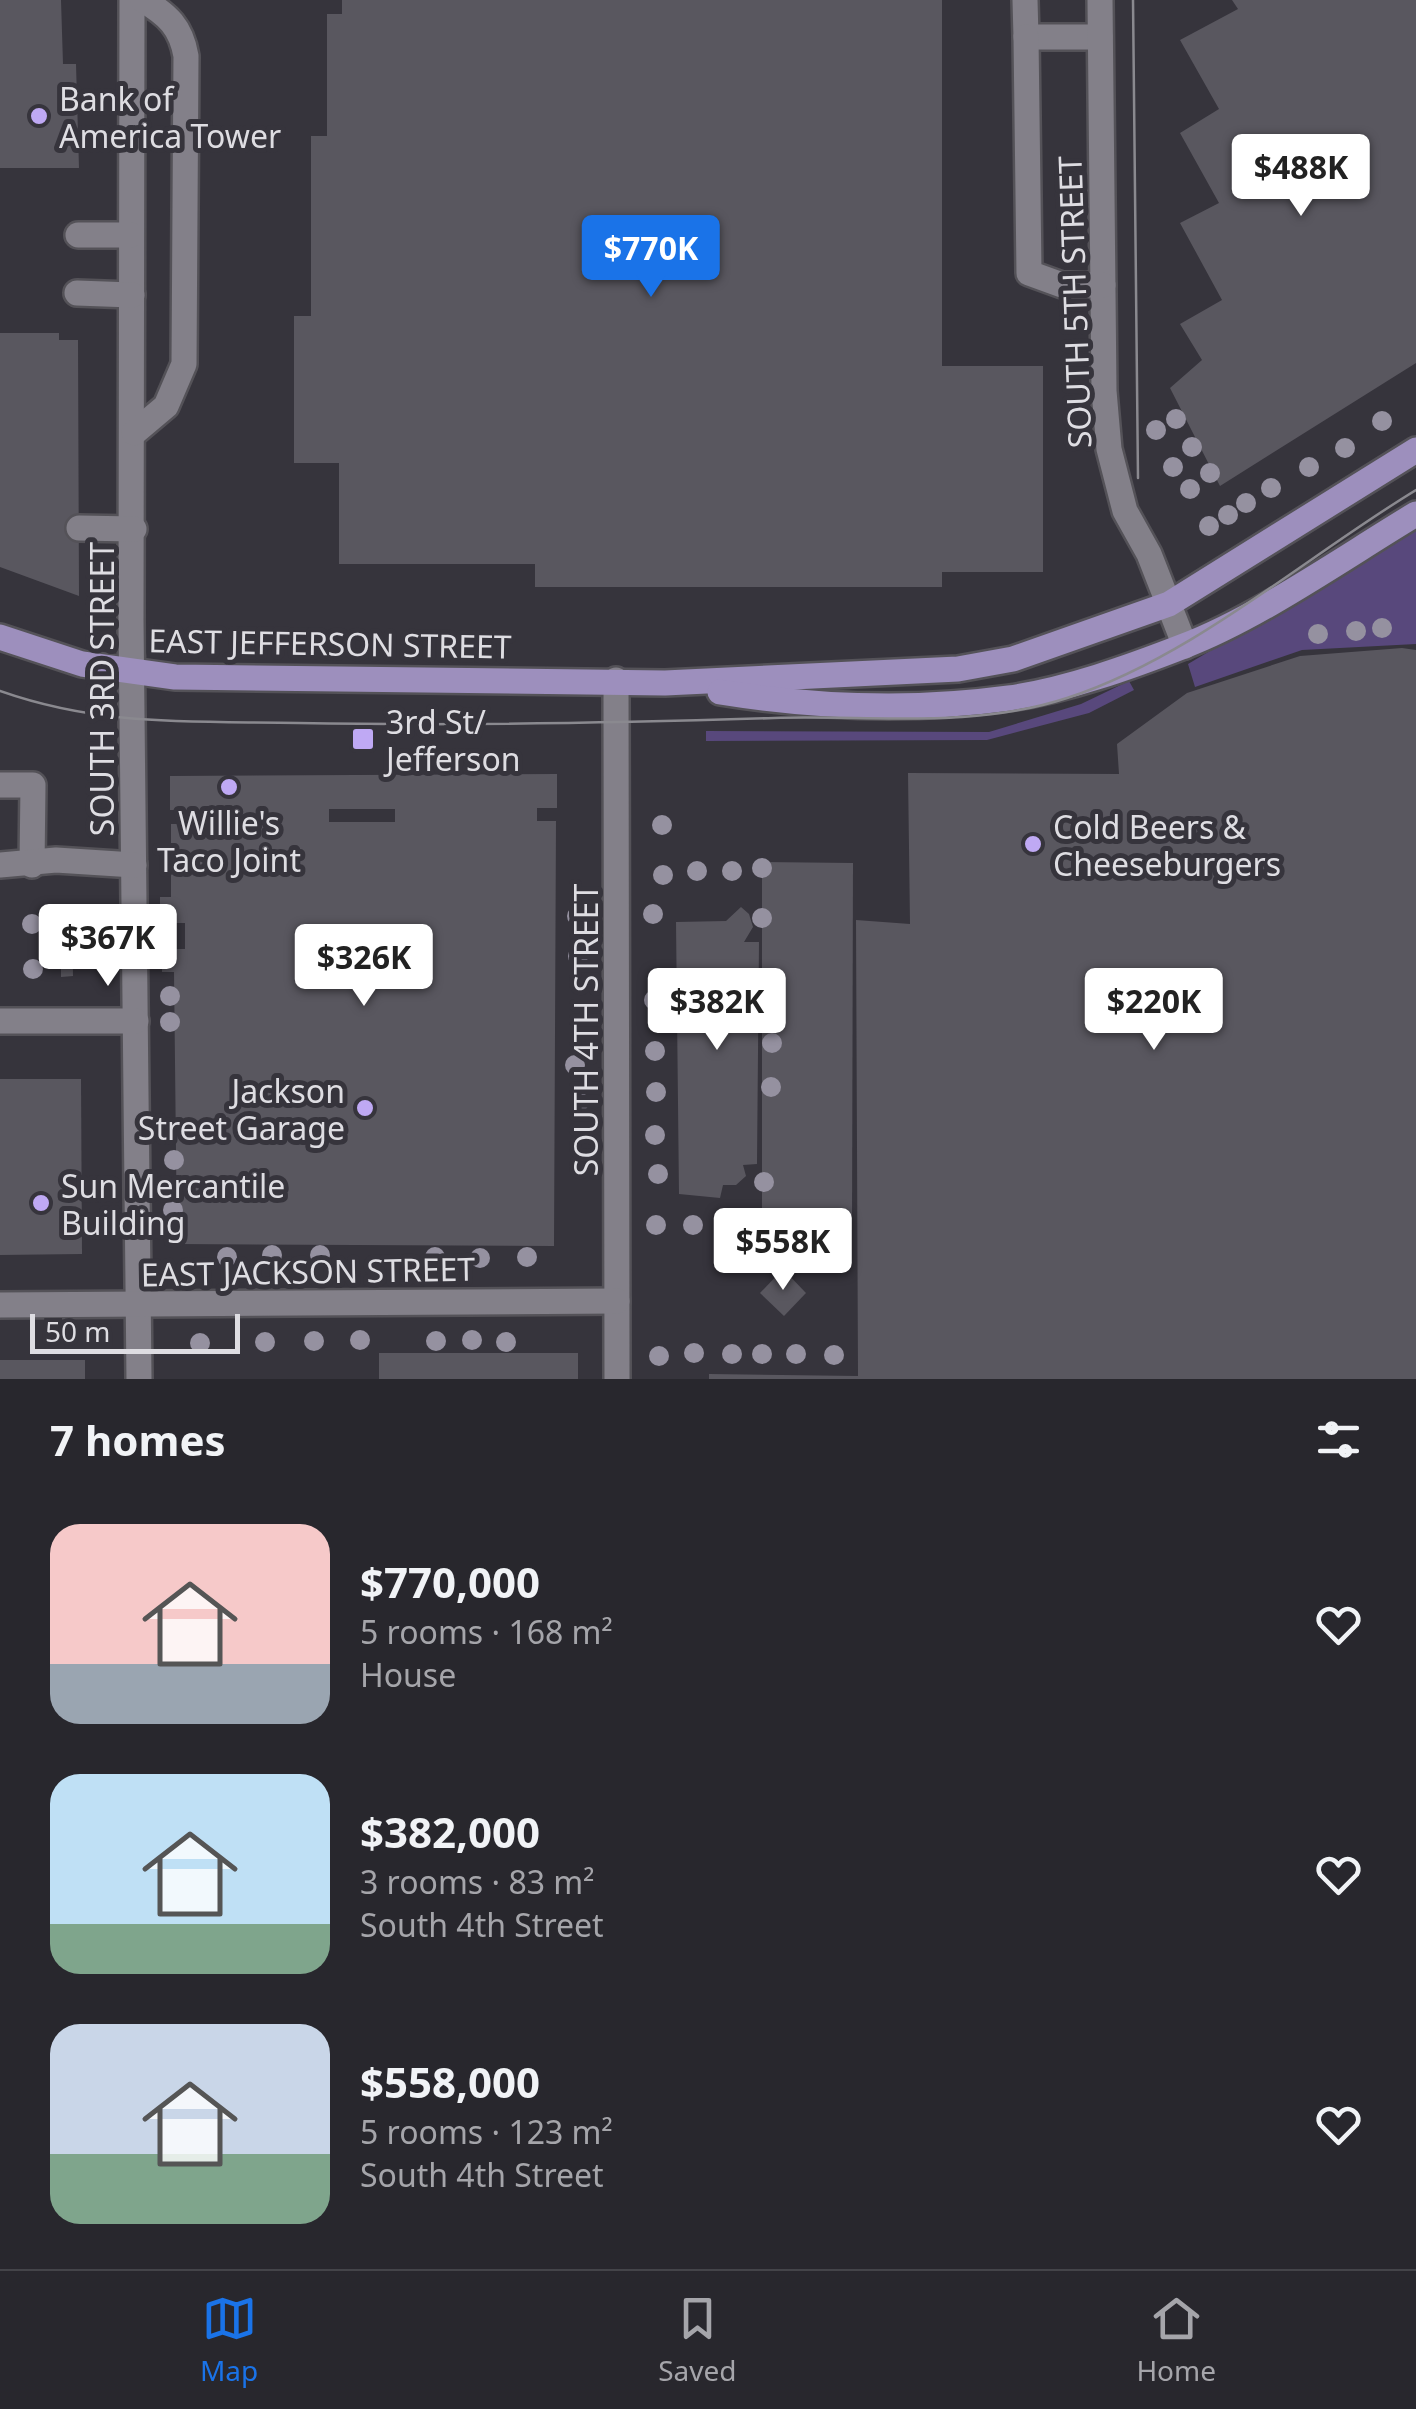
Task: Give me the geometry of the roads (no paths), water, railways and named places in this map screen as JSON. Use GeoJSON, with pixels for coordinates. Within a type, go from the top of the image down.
{"type":"FeatureCollection","features":[{"type":"Feature","properties":{"kind":"main road","name":"EAST JEFFERSON STREET"},"geometry":{"type":"LineString","coordinates":[[0,636],[82,664],[175,677],[665,682],[958,668],[1013,659],[1169,604],[1416,450]]}},
{"type":"Feature","properties":{"kind":"main road","name":"EAST JEFFERSON STREET"},"geometry":{"type":"LineString","coordinates":[[665,682],[774,701],[922,706],[1011,698],[1186,646],[1416,514]]}},
{"type":"Feature","properties":{"kind":"street","name":"SOUTH 3RD STREET"},"geometry":{"type":"LineString","coordinates":[[132,0],[132,672],[139,1379]]}},
{"type":"Feature","properties":{"kind":"street"},"geometry":{"type":"LineString","coordinates":[[134,433],[166,406],[184,364],[188,283],[186,56],[182,33],[164,13],[143,0]]}},
{"type":"Feature","properties":{"kind":"street"},"geometry":{"type":"LineString","coordinates":[[1024,0],[1029,273],[1062,286],[1103,285]]}},
{"type":"Feature","properties":{"kind":"street","name":"SOUTH 5TH STREET"},"geometry":{"type":"LineString","coordinates":[[1100,0],[1104,391],[1116,482],[1132,529],[1149,554],[1186,646]]}},
{"type":"Feature","properties":{"kind":"street"},"geometry":{"type":"LineString","coordinates":[[1026,38],[1100,38]]}},
{"type":"Feature","properties":{"kind":"street"},"geometry":{"type":"LineString","coordinates":[[78,235],[131,235]]}},
{"type":"Feature","properties":{"kind":"street"},"geometry":{"type":"LineString","coordinates":[[77,293],[132,295]]}},
{"type":"Feature","properties":{"kind":"street"},"geometry":{"type":"LineString","coordinates":[[78,528],[134,529]]}},
{"type":"Feature","properties":{"kind":"street","name":"SOUTH 4TH STREET"},"geometry":{"type":"LineString","coordinates":[[616,680],[617,1379]]}},
{"type":"Feature","properties":{"kind":"street"},"geometry":{"type":"LineString","coordinates":[[0,785],[33,784],[32,865]]}},
{"type":"Feature","properties":{"kind":"street"},"geometry":{"type":"LineString","coordinates":[[0,866],[56,860],[134,871]]}},
{"type":"Feature","properties":{"kind":"street"},"geometry":{"type":"LineString","coordinates":[[0,1021],[136,1022]]}},
{"type":"Feature","properties":{"kind":"street","name":"EAST JACKSON STREET"},"geometry":{"type":"LineString","coordinates":[[0,1305],[617,1301]]}},
{"type":"Feature","properties":{"kind":"tram line"},"geometry":{"type":"LineString","coordinates":[[1133,0],[1138,478]]}},
{"type":"Feature","properties":{"kind":"tram line"},"geometry":{"type":"LineString","coordinates":[[0,691],[75,711],[184,721],[536,724],[995,714],[1067,698],[1158,658],[1202,633],[1416,490]]}},
{"type":"Feature","properties":{"kind":"place","name":"Bank of America Tower"},"geometry":{"type":"Point","coordinates":[39,116]}},
{"type":"Feature","properties":{"kind":"place","name":"3rd St/ Jefferson"},"geometry":{"type":"Point","coordinates":[363,739]}},
{"type":"Feature","properties":{"kind":"place","name":"Willie's Taco Joint"},"geometry":{"type":"Point","coordinates":[229,787]}},
{"type":"Feature","properties":{"kind":"place","name":"Cold Beers & Cheeseburgers"},"geometry":{"type":"Point","coordinates":[1033,844]}},
{"type":"Feature","properties":{"kind":"place","name":"Jackson Street Garage"},"geometry":{"type":"Point","coordinates":[365,1108]}},
{"type":"Feature","properties":{"kind":"place","name":"Sun Mercantile Building"},"geometry":{"type":"Point","coordinates":[41,1203]}}]}
